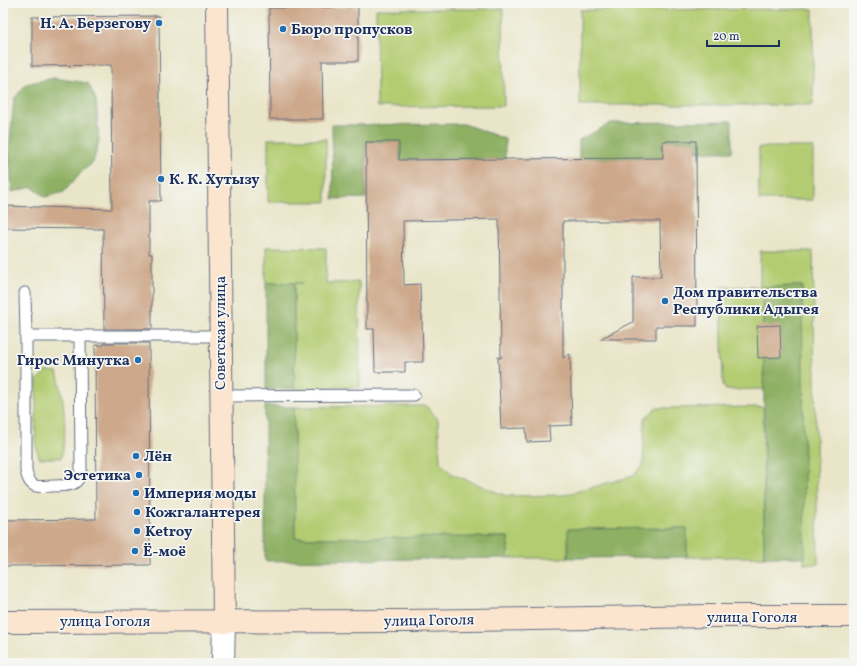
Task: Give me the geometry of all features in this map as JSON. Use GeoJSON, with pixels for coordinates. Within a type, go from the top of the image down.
{"type":"FeatureCollection","features":[{"type":"Feature","properties":{"kind":"main road","name":"Советская улица"},"geometry":{"type":"LineString","coordinates":[[217,3],[224,622]]}},
{"type":"Feature","properties":{"kind":"main road","name":"улица Гоголя"},"geometry":{"type":"LineString","coordinates":[[3,622],[408,621],[709,616],[854,616]]}},
{"type":"Feature","properties":{"kind":"street","name":"Советская улица"},"geometry":{"type":"LineString","coordinates":[[223,663],[224,622]]}},
{"type":"Feature","properties":{"kind":"lane"},"geometry":{"type":"LineString","coordinates":[[25,293],[26,471],[30,481],[36,486],[68,485],[80,477],[80,336]]}},
{"type":"Feature","properties":{"kind":"lane"},"geometry":{"type":"LineString","coordinates":[[26,336],[221,336]]}},
{"type":"Feature","properties":{"kind":"lane"},"geometry":{"type":"LineString","coordinates":[[221,396],[414,395]]}},
{"type":"Feature","properties":{"kind":"green space"},"geometry":{"type":"Polygon","coordinates":[[[376,9],[503,9],[504,106],[377,107],[376,9]]]}},
{"type":"Feature","properties":{"kind":"green space"},"geometry":{"type":"Polygon","coordinates":[[[813,9],[813,105],[580,105],[580,10],[813,9]]]}},
{"type":"Feature","properties":{"kind":"green space"},"geometry":{"type":"Polygon","coordinates":[[[54,78],[88,83],[96,100],[99,141],[93,163],[81,172],[64,192],[45,197],[32,187],[12,192],[9,150],[14,99],[26,84],[54,78]]]}},
{"type":"Feature","properties":{"kind":"green space"},"geometry":{"type":"Polygon","coordinates":[[[732,121],[732,152],[696,152],[696,141],[663,141],[663,158],[579,159],[579,140],[611,123],[732,121]]]}},
{"type":"Feature","properties":{"kind":"green space"},"geometry":{"type":"Polygon","coordinates":[[[464,124],[505,139],[505,159],[399,160],[399,142],[366,142],[366,198],[333,199],[332,125],[464,124]]]}},
{"type":"Feature","properties":{"kind":"green space"},"geometry":{"type":"Polygon","coordinates":[[[268,139],[326,139],[326,202],[268,202],[268,139]]]}},
{"type":"Feature","properties":{"kind":"green space"},"geometry":{"type":"Polygon","coordinates":[[[759,147],[813,147],[813,200],[759,200],[759,147]]]}},
{"type":"Feature","properties":{"kind":"green space"},"geometry":{"type":"Polygon","coordinates":[[[266,247],[326,248],[326,283],[359,282],[360,387],[294,389],[294,283],[266,283],[266,247]]]}},
{"type":"Feature","properties":{"kind":"green space"},"geometry":{"type":"Polygon","coordinates":[[[760,251],[813,251],[818,564],[804,564],[802,286],[762,287],[764,389],[726,390],[723,386],[721,287],[760,287],[760,251]]]}},
{"type":"Feature","properties":{"kind":"green space"},"geometry":{"type":"Polygon","coordinates":[[[266,283],[294,283],[294,389],[266,389],[266,283]]]}},
{"type":"Feature","properties":{"kind":"green space"},"geometry":{"type":"Polygon","coordinates":[[[802,286],[805,557],[764,557],[764,389],[762,287],[802,286]]]}},
{"type":"Feature","properties":{"kind":"green space"},"geometry":{"type":"Polygon","coordinates":[[[46,371],[57,372],[62,392],[65,427],[61,458],[39,458],[35,442],[37,380],[46,371]]]}},
{"type":"Feature","properties":{"kind":"green space"},"geometry":{"type":"Polygon","coordinates":[[[265,406],[294,407],[295,538],[508,537],[508,558],[265,561],[265,406]]]}},
{"type":"Feature","properties":{"kind":"green space"},"geometry":{"type":"Polygon","coordinates":[[[426,406],[438,419],[440,462],[452,474],[506,496],[564,495],[633,476],[643,465],[645,418],[657,408],[763,407],[764,557],[687,557],[686,528],[569,529],[568,558],[508,558],[508,537],[295,538],[294,407],[426,406]]]}},
{"type":"Feature","properties":{"kind":"green space"},"geometry":{"type":"Polygon","coordinates":[[[687,528],[687,557],[568,558],[568,529],[687,528]]]}},
{"type":"Feature","properties":{"kind":"building"},"geometry":{"type":"Polygon","coordinates":[[[358,7],[358,61],[322,61],[323,119],[270,119],[269,8],[358,7]]]}},
{"type":"Feature","properties":{"kind":"building"},"geometry":{"type":"Polygon","coordinates":[[[159,16],[161,201],[149,201],[149,254],[152,254],[152,329],[104,329],[103,229],[3,228],[3,206],[112,209],[111,65],[32,66],[32,17],[159,16]]]}},
{"type":"Feature","properties":{"kind":"building","name":"Дом правительства Республики Адыгея"},"geometry":{"type":"Polygon","coordinates":[[[663,141],[696,141],[697,326],[656,326],[656,339],[600,339],[633,322],[633,277],[661,277],[660,221],[563,221],[563,358],[570,354],[572,425],[549,426],[550,441],[527,442],[526,428],[501,429],[498,357],[501,358],[499,219],[403,221],[404,285],[420,284],[423,362],[405,362],[405,372],[375,372],[374,329],[367,329],[366,142],[399,142],[399,160],[663,158],[663,141]]]}},
{"type":"Feature","properties":{"kind":"building"},"geometry":{"type":"Polygon","coordinates":[[[780,325],[781,357],[758,358],[757,326],[780,325]]]}},
{"type":"Feature","properties":{"kind":"building"},"geometry":{"type":"Polygon","coordinates":[[[104,343],[149,343],[150,565],[3,566],[3,520],[96,519],[95,345],[104,345],[104,343]]]}},
{"type":"Feature","properties":{"kind":"place","name":"Н. А. Берзегову"},"geometry":{"type":"Point","coordinates":[159,23]}},
{"type":"Feature","properties":{"kind":"place","name":"Бюро пропусков"},"geometry":{"type":"Point","coordinates":[283,29]}},
{"type":"Feature","properties":{"kind":"place","name":"К. К. Хутызу"},"geometry":{"type":"Point","coordinates":[161,179]}},
{"type":"Feature","properties":{"kind":"place","name":"Дом правительства Республики Адыгея"},"geometry":{"type":"Point","coordinates":[665,301]}},
{"type":"Feature","properties":{"kind":"place","name":"Гирос Минутка"},"geometry":{"type":"Point","coordinates":[138,360]}},
{"type":"Feature","properties":{"kind":"place","name":"Лён"},"geometry":{"type":"Point","coordinates":[136,456]}},
{"type":"Feature","properties":{"kind":"place","name":"Эстетика"},"geometry":{"type":"Point","coordinates":[139,475]}},
{"type":"Feature","properties":{"kind":"place","name":"Империя моды"},"geometry":{"type":"Point","coordinates":[136,493]}},
{"type":"Feature","properties":{"kind":"place","name":"Кожгалантерея"},"geometry":{"type":"Point","coordinates":[137,512]}},
{"type":"Feature","properties":{"kind":"place","name":"Ketroy"},"geometry":{"type":"Point","coordinates":[137,531]}},
{"type":"Feature","properties":{"kind":"place","name":"Ё-моё"},"geometry":{"type":"Point","coordinates":[135,551]}}]}
